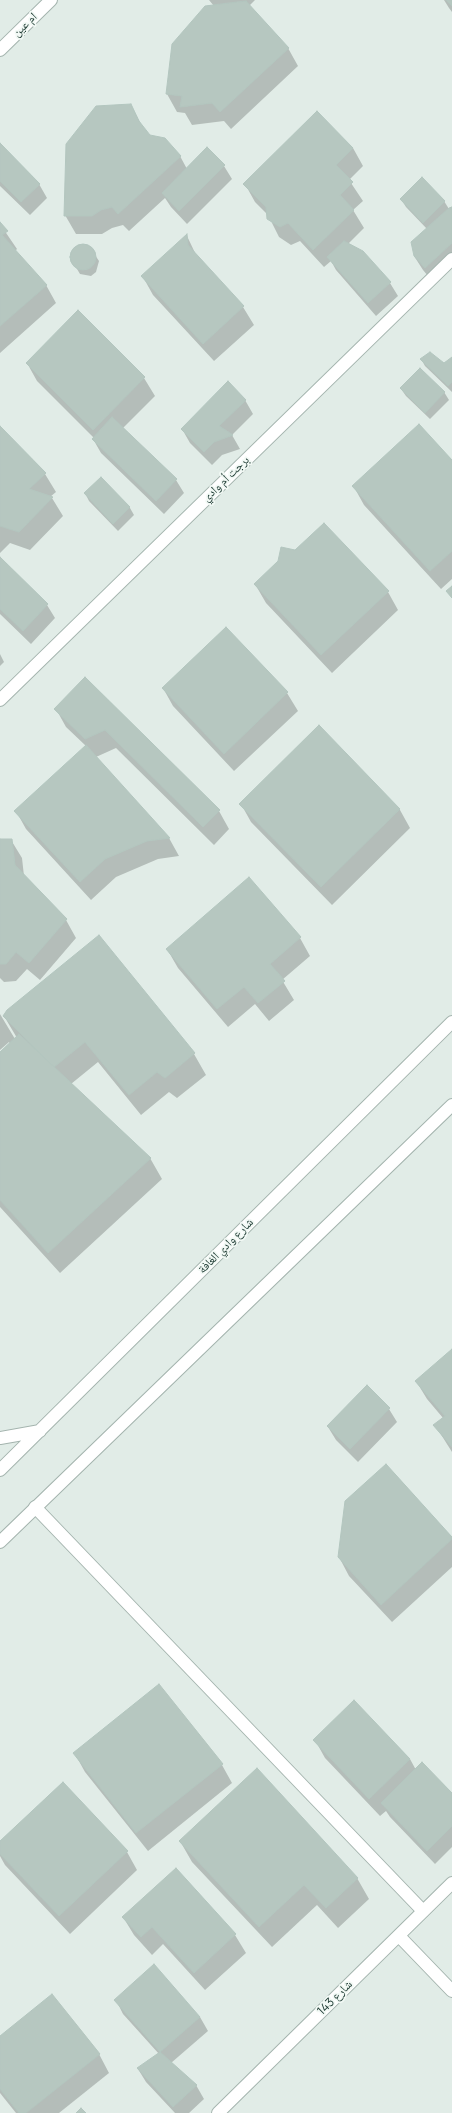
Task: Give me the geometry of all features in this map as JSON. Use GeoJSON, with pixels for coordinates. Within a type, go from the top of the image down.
{"type":"FeatureCollection","features":[{"type":"Feature","properties":{"kind":"street","name":"ام عين"},"geometry":{"type":"LineString","coordinates":[[0,50],[51,0]]}},
{"type":"Feature","properties":{"kind":"street","name":"برجت أم وادي"},"geometry":{"type":"LineString","coordinates":[[0,700],[452,259]]}},
{"type":"Feature","properties":{"kind":"street","name":"شارع وادي الغافة"},"geometry":{"type":"LineString","coordinates":[[0,1470],[452,1022]]}},
{"type":"Feature","properties":{"kind":"street"},"geometry":{"type":"LineString","coordinates":[[0,1542],[451,1108]]}},
{"type":"Feature","properties":{"kind":"street"},"geometry":{"type":"LineString","coordinates":[[0,1438],[40,1431]]}},
{"type":"Feature","properties":{"kind":"street"},"geometry":{"type":"LineString","coordinates":[[35,1507],[423,1912]]}},
{"type":"Feature","properties":{"kind":"street","name":"شارع 143"},"geometry":{"type":"LineString","coordinates":[[218,2113],[452,1883]]}},
{"type":"Feature","properties":{"kind":"street"},"geometry":{"type":"LineString","coordinates":[[399,1936],[452,1990]]}},
{"type":"Feature","properties":{"kind":"building"},"geometry":{"type":"Polygon","coordinates":[[[446,0],[452,0],[452,6],[446,0]]]}},
{"type":"Feature","properties":{"kind":"building"},"geometry":{"type":"Polygon","coordinates":[[[246,1],[289,48],[220,112],[212,103],[180,107],[182,96],[166,94],[172,44],[205,6],[246,1]]]}},
{"type":"Feature","properties":{"kind":"building"},"geometry":{"type":"Polygon","coordinates":[[[131,104],[139,121],[150,135],[165,138],[181,156],[118,214],[112,207],[101,210],[92,216],[64,216],[66,144],[96,106],[131,104]]]}},
{"type":"Feature","properties":{"kind":"building"},"geometry":{"type":"Polygon","coordinates":[[[317,111],[353,148],[336,165],[353,182],[340,195],[354,210],[313,250],[288,223],[280,227],[267,219],[266,207],[243,184],[317,111]]]}},
{"type":"Feature","properties":{"kind":"building"},"geometry":{"type":"Polygon","coordinates":[[[0,143],[40,184],[21,202],[0,181],[0,143]]]}},
{"type":"Feature","properties":{"kind":"building"},"geometry":{"type":"Polygon","coordinates":[[[207,147],[225,165],[179,211],[162,193],[207,147]]]}},
{"type":"Feature","properties":{"kind":"building"},"geometry":{"type":"Polygon","coordinates":[[[422,177],[445,201],[423,223],[400,199],[422,177]]]}},
{"type":"Feature","properties":{"kind":"building"},"geometry":{"type":"Polygon","coordinates":[[[452,207],[452,243],[425,268],[414,256],[411,242],[452,207]]]}},
{"type":"Feature","properties":{"kind":"building"},"geometry":{"type":"Polygon","coordinates":[[[0,222],[8,231],[2,235],[47,285],[0,326],[0,222]]]}},
{"type":"Feature","properties":{"kind":"building"},"geometry":{"type":"Polygon","coordinates":[[[187,234],[188,245],[244,306],[203,344],[141,276],[187,234]]]}},
{"type":"Feature","properties":{"kind":"building"},"geometry":{"type":"Polygon","coordinates":[[[344,241],[363,251],[391,282],[368,303],[327,257],[344,241]]]}},
{"type":"Feature","properties":{"kind":"building"},"geometry":{"type":"Polygon","coordinates":[[[83,244],[92,248],[96,257],[92,266],[83,270],[74,266],[70,257],[74,248],[83,244]]]}},
{"type":"Feature","properties":{"kind":"building"},"geometry":{"type":"Polygon","coordinates":[[[78,310],[145,377],[93,430],[26,363],[78,310]]]}},
{"type":"Feature","properties":{"kind":"building"},"geometry":{"type":"Polygon","coordinates":[[[430,352],[444,363],[452,357],[452,382],[448,386],[420,359],[430,352]]]}},
{"type":"Feature","properties":{"kind":"building"},"geometry":{"type":"Polygon","coordinates":[[[420,368],[445,392],[425,413],[400,388],[420,368]]]}},
{"type":"Feature","properties":{"kind":"building"},"geometry":{"type":"Polygon","coordinates":[[[228,381],[246,400],[219,426],[233,435],[214,442],[204,452],[181,429],[228,381]]]}},
{"type":"Feature","properties":{"kind":"building"},"geometry":{"type":"Polygon","coordinates":[[[112,417],[177,479],[156,501],[92,439],[112,417]]]}},
{"type":"Feature","properties":{"kind":"building"},"geometry":{"type":"Polygon","coordinates":[[[419,424],[452,460],[452,551],[430,571],[352,486],[419,424]]]}},
{"type":"Feature","properties":{"kind":"building"},"geometry":{"type":"Polygon","coordinates":[[[0,426],[46,473],[29,489],[53,497],[19,532],[0,526],[0,426]]]}},
{"type":"Feature","properties":{"kind":"building"},"geometry":{"type":"Polygon","coordinates":[[[101,477],[130,507],[113,524],[84,493],[101,477]]]}},
{"type":"Feature","properties":{"kind":"building"},"geometry":{"type":"Polygon","coordinates":[[[324,523],[389,591],[321,655],[254,584],[278,561],[281,547],[295,550],[324,523]]]}},
{"type":"Feature","properties":{"kind":"building"},"geometry":{"type":"Polygon","coordinates":[[[0,557],[48,604],[23,631],[0,609],[0,557]]]}},
{"type":"Feature","properties":{"kind":"building"},"geometry":{"type":"Polygon","coordinates":[[[452,586],[452,598],[446,591],[452,586]]]}},
{"type":"Feature","properties":{"kind":"building"},"geometry":{"type":"Polygon","coordinates":[[[226,627],[288,692],[224,754],[162,688],[226,627]]]}},
{"type":"Feature","properties":{"kind":"building"},"geometry":{"type":"Polygon","coordinates":[[[85,677],[220,810],[203,827],[105,730],[85,739],[54,709],[85,677]]]}},
{"type":"Feature","properties":{"kind":"building"},"geometry":{"type":"Polygon","coordinates":[[[319,725],[400,809],[321,887],[239,804],[319,725]]]}},
{"type":"Feature","properties":{"kind":"building"},"geometry":{"type":"Polygon","coordinates":[[[86,745],[170,838],[147,841],[105,859],[80,882],[14,811],[86,745]]]}},
{"type":"Feature","properties":{"kind":"building"},"geometry":{"type":"Polygon","coordinates":[[[0,839],[12,839],[15,865],[67,919],[29,963],[16,952],[6,964],[0,964],[0,839]]]}},
{"type":"Feature","properties":{"kind":"building"},"geometry":{"type":"Polygon","coordinates":[[[249,877],[301,937],[270,964],[285,981],[258,1003],[244,987],[217,1009],[166,949],[249,877]]]}},
{"type":"Feature","properties":{"kind":"building"},"geometry":{"type":"Polygon","coordinates":[[[99,935],[195,1053],[165,1078],[157,1072],[129,1095],[85,1042],[54,1067],[3,1016],[7,1010],[99,935]]]}},
{"type":"Feature","properties":{"kind":"building"},"geometry":{"type":"Polygon","coordinates":[[[19,1034],[151,1158],[48,1253],[0,1200],[0,1052],[19,1034]]]}},
{"type":"Feature","properties":{"kind":"building"},"geometry":{"type":"Polygon","coordinates":[[[452,1349],[452,1447],[433,1425],[445,1416],[415,1381],[452,1349]]]}},
{"type":"Feature","properties":{"kind":"building"},"geometry":{"type":"Polygon","coordinates":[[[367,1385],[390,1408],[350,1449],[327,1426],[367,1385]]]}},
{"type":"Feature","properties":{"kind":"building"},"geometry":{"type":"Polygon","coordinates":[[[386,1464],[452,1537],[452,1539],[381,1605],[338,1557],[345,1501],[386,1464]]]}},
{"type":"Feature","properties":{"kind":"building"},"geometry":{"type":"Polygon","coordinates":[[[159,1684],[223,1764],[136,1833],[73,1753],[159,1684]]]}},
{"type":"Feature","properties":{"kind":"building"},"geometry":{"type":"Polygon","coordinates":[[[354,1700],[410,1759],[369,1799],[313,1740],[354,1700]]]}},
{"type":"Feature","properties":{"kind":"building"},"geometry":{"type":"Polygon","coordinates":[[[422,1762],[452,1793],[452,1826],[427,1851],[381,1803],[422,1762]]]}},
{"type":"Feature","properties":{"kind":"building"},"geometry":{"type":"Polygon","coordinates":[[[257,1768],[358,1878],[326,1908],[304,1885],[259,1927],[179,1841],[257,1768]]]}},
{"type":"Feature","properties":{"kind":"building"},"geometry":{"type":"Polygon","coordinates":[[[63,1782],[128,1851],[59,1916],[0,1854],[0,1841],[63,1782]]]}},
{"type":"Feature","properties":{"kind":"building"},"geometry":{"type":"Polygon","coordinates":[[[176,1868],[236,1934],[194,1973],[152,1927],[141,1937],[122,1917],[176,1868]]]}},
{"type":"Feature","properties":{"kind":"building"},"geometry":{"type":"Polygon","coordinates":[[[154,1964],[200,2017],[160,2052],[114,2000],[154,1964]]]}},
{"type":"Feature","properties":{"kind":"building"},"geometry":{"type":"Polygon","coordinates":[[[52,1994],[100,2054],[26,2113],[19,2113],[0,2089],[0,2036],[52,1994]]]}},
{"type":"Feature","properties":{"kind":"building"},"geometry":{"type":"Polygon","coordinates":[[[160,2052],[197,2085],[173,2107],[137,2068],[160,2052]]]}},
{"type":"Feature","properties":{"kind":"building"},"geometry":{"type":"Polygon","coordinates":[[[81,2108],[86,2113],[76,2113],[81,2108]]]}}]}
